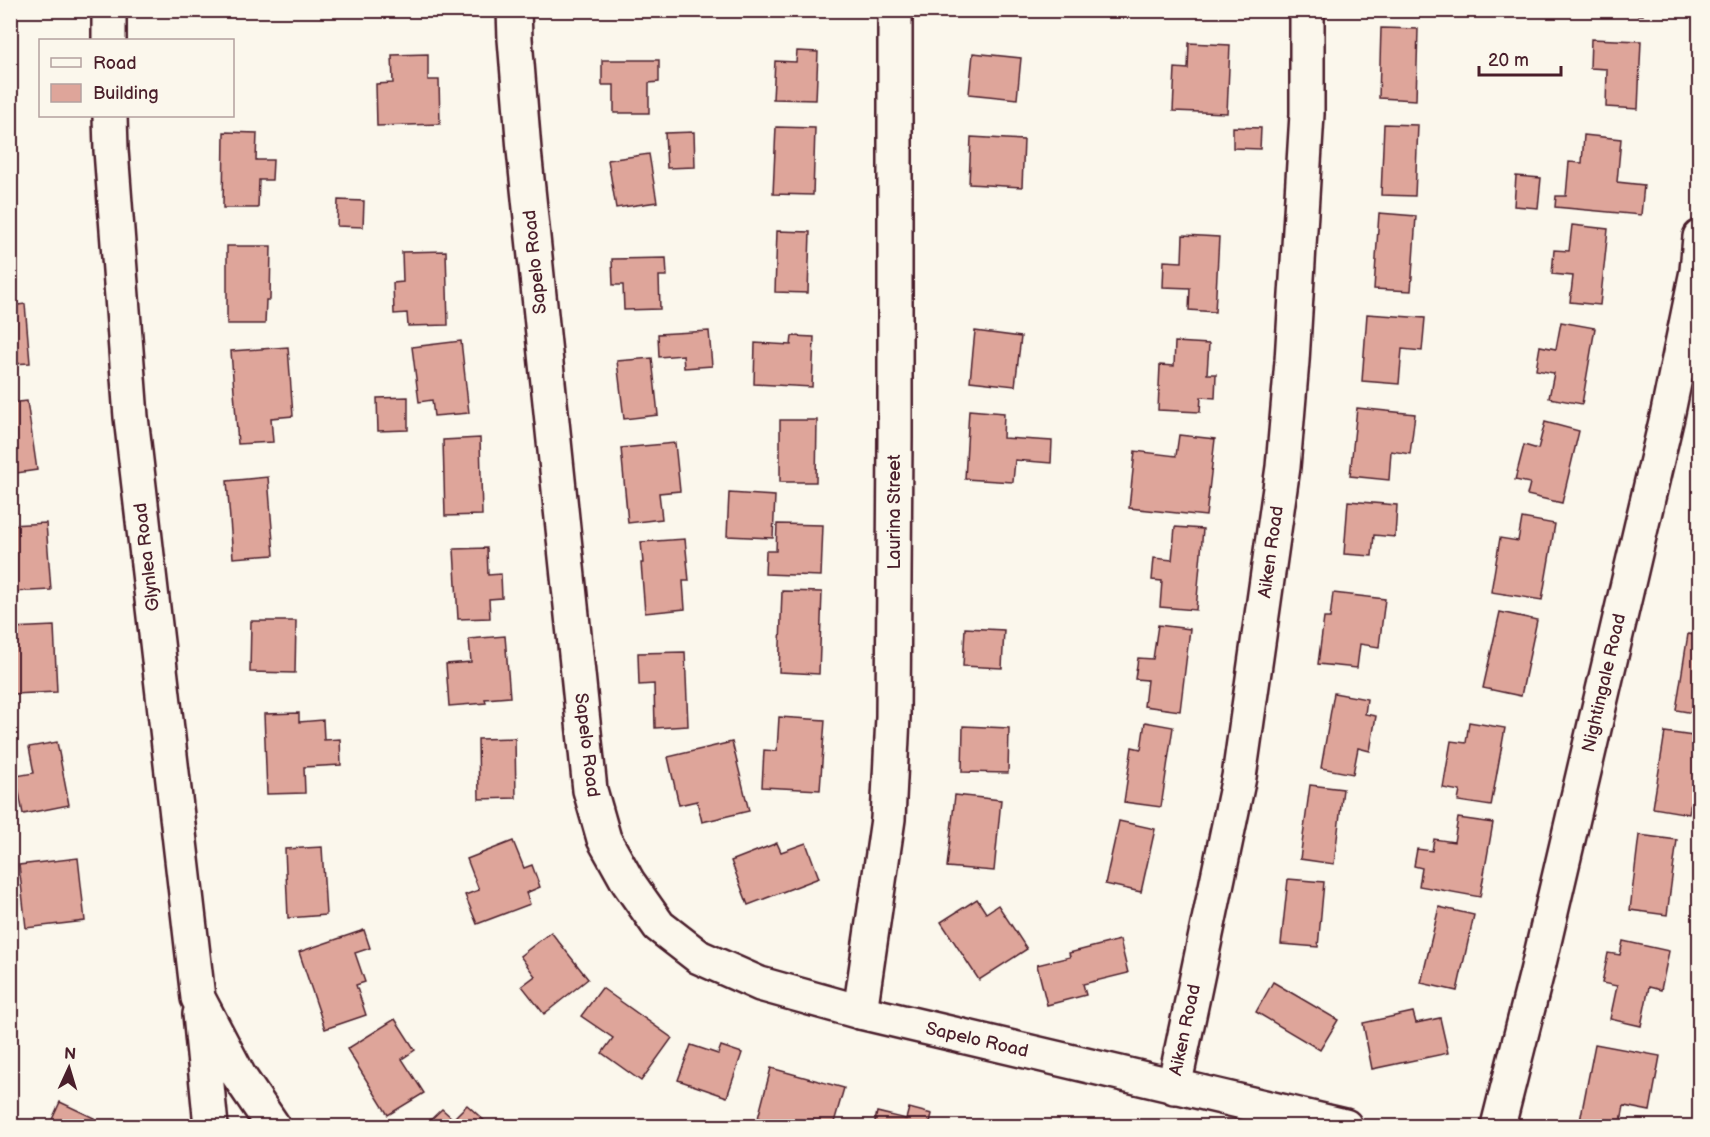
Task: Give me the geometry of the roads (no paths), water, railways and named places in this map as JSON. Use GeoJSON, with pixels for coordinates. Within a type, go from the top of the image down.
{"type":"FeatureCollection","features":[{"type":"Feature","properties":{"kind":"street"},"geometry":{"type":"LineString","coordinates":[[109,10],[109,39]]}},
{"type":"Feature","properties":{"kind":"street","name":"Sapelo Road"},"geometry":{"type":"LineString","coordinates":[[514,10],[524,150],[588,778],[604,839],[628,882],[659,926],[699,957],[760,984],[860,1012],[1346,1126]]}},
{"type":"Feature","properties":{"kind":"street","name":"Laurina Street"},"geometry":{"type":"LineString","coordinates":[[860,1012],[888,819],[893,717],[895,10]]}},
{"type":"Feature","properties":{"kind":"street","name":"Aiken Road"},"geometry":{"type":"LineString","coordinates":[[1174,1087],[1239,777],[1283,467],[1307,114],[1307,10]]}},
{"type":"Feature","properties":{"kind":"street","name":"Glynlea Road"},"geometry":{"type":"LineString","coordinates":[[110,117],[131,417],[211,1126]]}},
{"type":"Feature","properties":{"kind":"street","name":"Nightingale Road"},"geometry":{"type":"LineString","coordinates":[[1498,1126],[1537,972],[1667,417],[1697,271],[1700,237]]}},
{"type":"Feature","properties":{"kind":"street","name":"Glynlea Road"},"geometry":{"type":"LineString","coordinates":[[198,998],[239,1076],[273,1126]]}}]}
